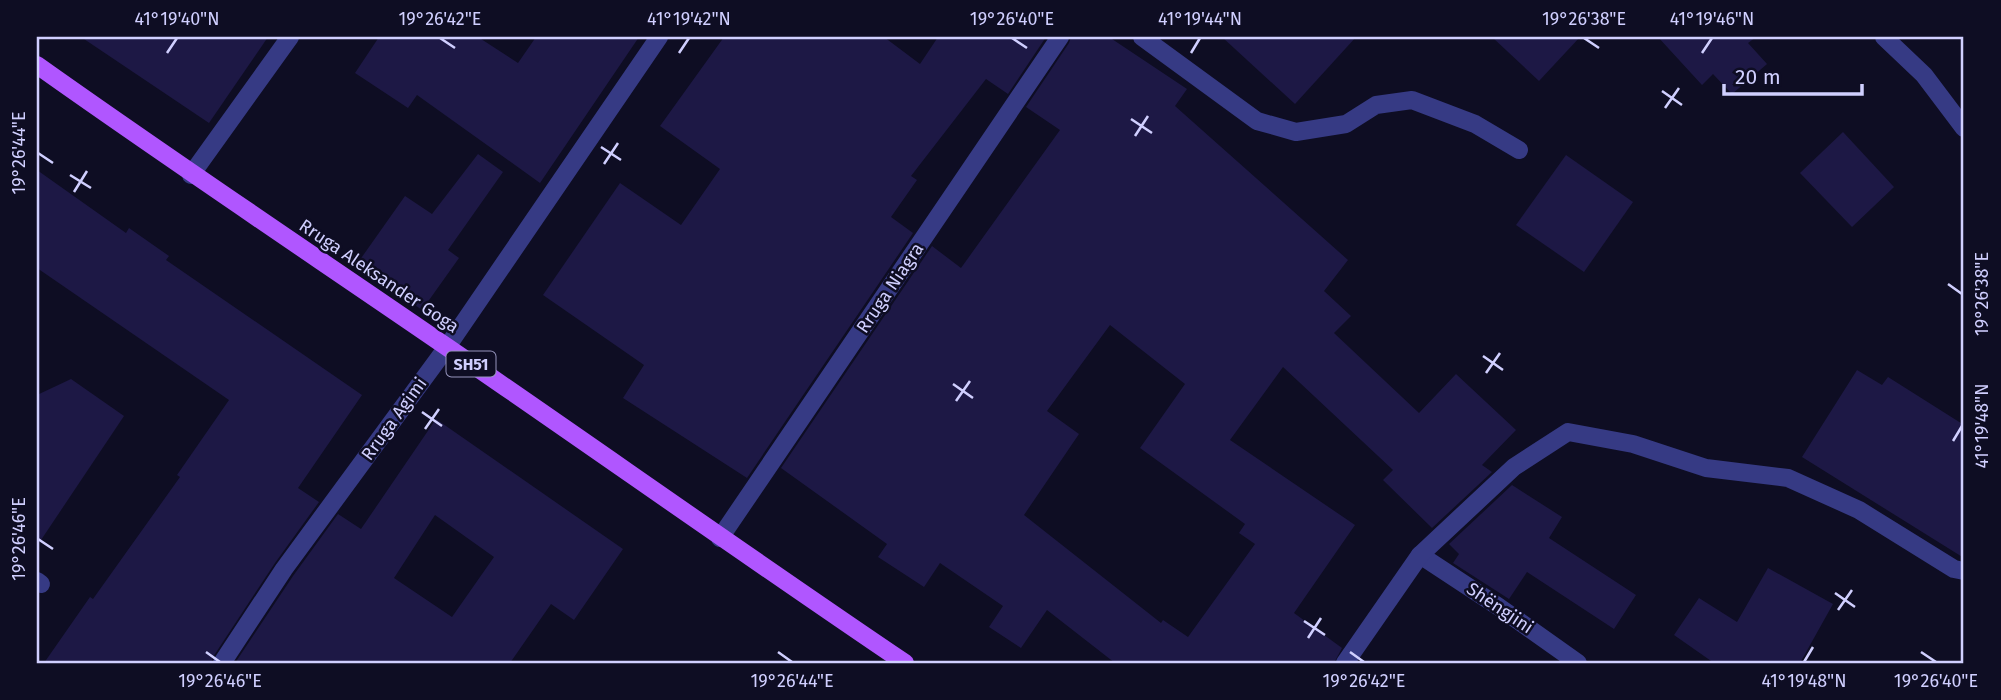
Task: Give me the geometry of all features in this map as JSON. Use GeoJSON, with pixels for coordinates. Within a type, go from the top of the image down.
{"type":"FeatureCollection","features":[{"type":"Feature","properties":{"kind":"main road","name":"Rruga Aleksander Goga"},"geometry":{"type":"LineString","coordinates":[[37,65],[191,174],[905,663]]}},
{"type":"Feature","properties":{"kind":"street"},"geometry":{"type":"LineString","coordinates":[[191,174],[290,37]]}},
{"type":"Feature","properties":{"kind":"street","name":"Rruga Agimi"},"geometry":{"type":"LineString","coordinates":[[222,663],[284,569],[447,347],[659,37]]}},
{"type":"Feature","properties":{"kind":"street","name":"Rruga Niagra"},"geometry":{"type":"LineString","coordinates":[[720,538],[1060,37]]}},
{"type":"Feature","properties":{"kind":"street"},"geometry":{"type":"LineString","coordinates":[[1142,37],[1257,121],[1296,132],[1346,124],[1376,105],[1412,100],[1475,124],[1519,150]]}},
{"type":"Feature","properties":{"kind":"street"},"geometry":{"type":"LineString","coordinates":[[1884,37],[1924,75],[1964,128]]}},
{"type":"Feature","properties":{"kind":"street"},"geometry":{"type":"LineString","coordinates":[[1345,663],[1420,555],[1514,467],[1568,432],[1633,444],[1706,468],[1788,478],[1859,510],[1954,569],[1964,571]]}},
{"type":"Feature","properties":{"kind":"street","name":"Shëngjini"},"geometry":{"type":"LineString","coordinates":[[1420,555],[1578,663]]}},
{"type":"Feature","properties":{"kind":"building"},"geometry":{"type":"Polygon","coordinates":[[[81,37],[268,37],[209,123],[81,37]]]}},
{"type":"Feature","properties":{"kind":"building"},"geometry":{"type":"Polygon","coordinates":[[[379,37],[478,37],[518,63],[536,37],[639,37],[540,183],[417,95],[408,108],[355,73],[379,37]]]}},
{"type":"Feature","properties":{"kind":"building"},"geometry":{"type":"Polygon","coordinates":[[[724,37],[884,37],[920,64],[938,37],[1046,37],[1008,94],[986,79],[911,176],[917,180],[891,217],[913,233],[747,478],[623,398],[644,365],[543,295],[620,183],[681,225],[720,169],[660,126],[724,37]]]}},
{"type":"Feature","properties":{"kind":"building"},"geometry":{"type":"Polygon","coordinates":[[[1071,37],[1109,37],[1187,89],[1175,106],[1348,260],[1324,291],[1351,316],[1334,333],[1419,413],[1456,374],[1516,430],[1482,465],[1492,472],[1432,528],[1383,480],[1393,470],[1283,367],[1230,440],[1355,525],[1294,613],[1342,648],[1334,663],[1115,663],[1047,610],[1021,648],[989,627],[1003,606],[940,563],[924,587],[878,557],[887,544],[781,468],[932,246],[961,268],[1060,130],[1026,107],[1071,37]],[[1110,325],[1047,411],[1079,434],[1024,515],[1161,623],[1163,620],[1188,637],[1255,544],[1239,533],[1245,524],[1140,448],[1185,384],[1110,325]]]}},
{"type":"Feature","properties":{"kind":"building"},"geometry":{"type":"Polygon","coordinates":[[[1222,37],[1356,37],[1295,104],[1222,37]]]}},
{"type":"Feature","properties":{"kind":"building"},"geometry":{"type":"Polygon","coordinates":[[[1492,37],[1580,37],[1539,81],[1492,37]]]}},
{"type":"Feature","properties":{"kind":"building"},"geometry":{"type":"Polygon","coordinates":[[[1658,37],[1756,37],[1748,43],[1767,64],[1732,94],[1713,74],[1702,85],[1658,37]]]}},
{"type":"Feature","properties":{"kind":"building"},"geometry":{"type":"Polygon","coordinates":[[[1843,132],[1894,187],[1852,227],[1800,173],[1843,132]]]}},
{"type":"Feature","properties":{"kind":"building"},"geometry":{"type":"Polygon","coordinates":[[[478,154],[503,172],[448,250],[459,258],[422,310],[357,264],[405,196],[432,214],[478,154]]]}},
{"type":"Feature","properties":{"kind":"building"},"geometry":{"type":"Polygon","coordinates":[[[1566,155],[1633,202],[1584,272],[1516,225],[1566,155]]]}},
{"type":"Feature","properties":{"kind":"building"},"geometry":{"type":"Polygon","coordinates":[[[37,170],[126,233],[129,228],[169,256],[166,260],[362,395],[298,488],[319,502],[275,563],[211,663],[44,663],[180,477],[177,475],[229,400],[37,268],[37,170]]]}},
{"type":"Feature","properties":{"kind":"building"},"geometry":{"type":"Polygon","coordinates":[[[1857,370],[1882,385],[1888,377],[1964,425],[1964,558],[1802,457],[1857,370]]]}},
{"type":"Feature","properties":{"kind":"building"},"geometry":{"type":"Polygon","coordinates":[[[71,379],[124,416],[37,546],[37,395],[71,379]]]}},
{"type":"Feature","properties":{"kind":"building"},"geometry":{"type":"Polygon","coordinates":[[[436,419],[623,549],[574,620],[551,604],[510,663],[235,663],[338,514],[361,529],[436,419]],[[435,515],[394,578],[452,617],[494,557],[435,515]]]}},
{"type":"Feature","properties":{"kind":"building"},"geometry":{"type":"Polygon","coordinates":[[[1512,485],[1562,517],[1549,538],[1636,595],[1614,629],[1527,572],[1509,599],[1453,563],[1459,554],[1449,544],[1512,485]]]}},
{"type":"Feature","properties":{"kind":"building"},"geometry":{"type":"Polygon","coordinates":[[[1768,568],[1833,604],[1800,663],[1714,663],[1674,635],[1699,598],[1737,622],[1768,568]]]}}]}
